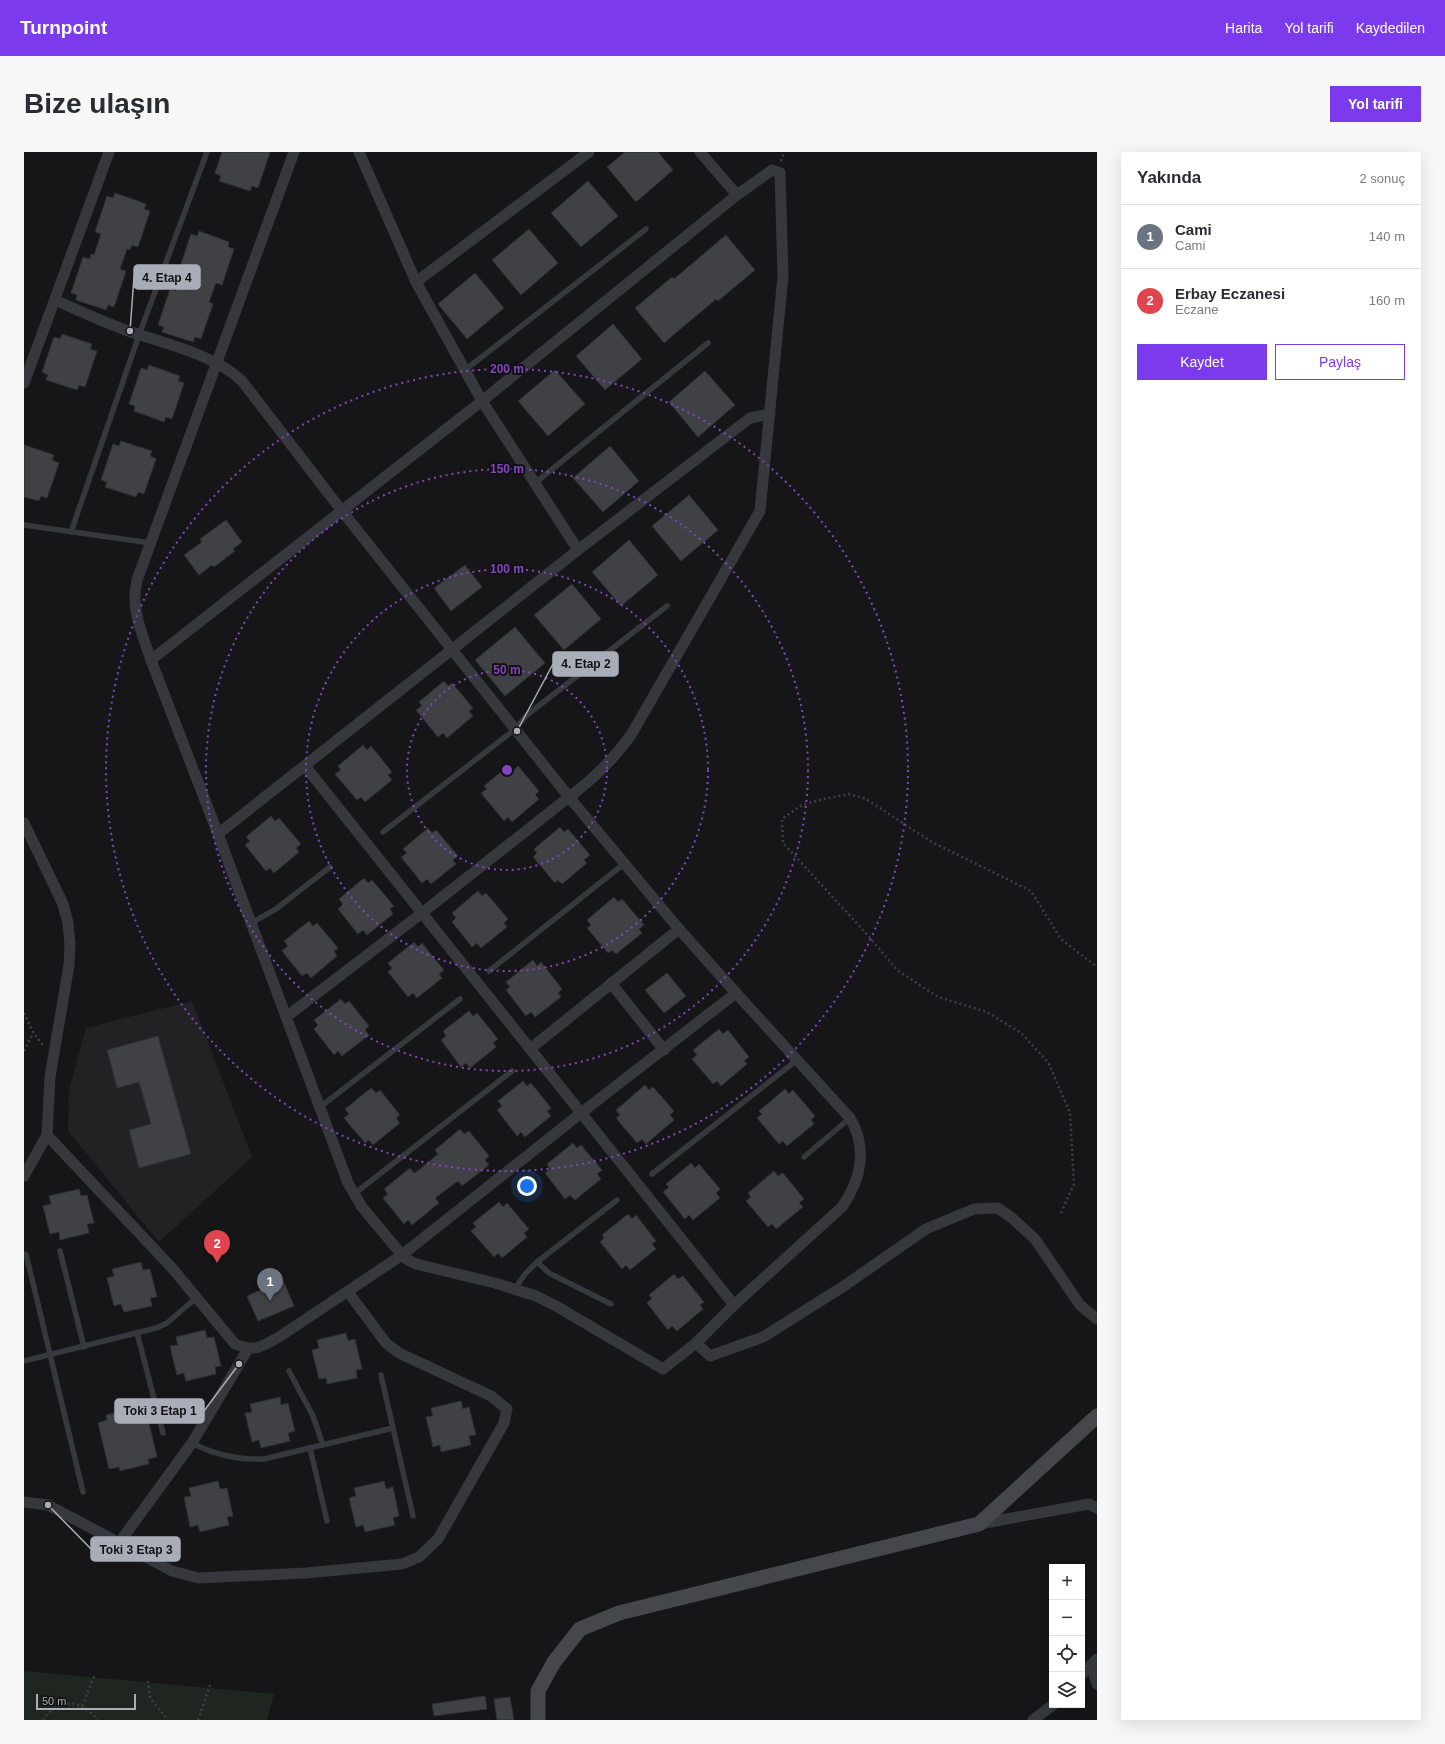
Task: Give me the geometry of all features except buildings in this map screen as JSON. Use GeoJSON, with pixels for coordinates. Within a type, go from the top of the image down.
{"type":"FeatureCollection","features":[{"type":"Feature","properties":{"kind":"street"},"geometry":{"type":"LineString","coordinates":[[24,383],[109,152]]}},
{"type":"Feature","properties":{"kind":"street"},"geometry":{"type":"LineString","coordinates":[[55,300],[139,335],[218,362],[234,373],[242,381],[342,511],[515,729],[624,863],[679,929],[850,1118],[856,1128],[860,1145],[861,1163],[852,1194],[842,1207],[734,1305],[696,1343],[663,1369],[556,1306],[515,1289],[416,1264],[402,1255],[362,1207],[343,1171],[218,834],[151,660],[136,613],[134,602],[138,580],[218,362],[294,152]]}},
{"type":"Feature","properties":{"kind":"street"},"geometry":{"type":"LineString","coordinates":[[359,152],[416,282],[482,401],[578,550]]}},
{"type":"Feature","properties":{"kind":"street"},"geometry":{"type":"LineString","coordinates":[[416,282],[590,152]]}},
{"type":"Feature","properties":{"kind":"street"},"geometry":{"type":"LineString","coordinates":[[700,152],[737,195]]}},
{"type":"Feature","properties":{"kind":"street"},"geometry":{"type":"LineString","coordinates":[[151,660],[482,401],[737,195],[772,170],[780,173],[783,276],[760,511],[632,734],[615,757],[588,783],[569,796],[422,913],[286,1017]]}},
{"type":"Feature","properties":{"kind":"street"},"geometry":{"type":"LineString","coordinates":[[218,834],[578,550],[750,418],[770,414]]}},
{"type":"Feature","properties":{"kind":"street"},"geometry":{"type":"LineString","coordinates":[[305,766],[734,1305]]}},
{"type":"Feature","properties":{"kind":"street"},"geometry":{"type":"LineString","coordinates":[[24,824],[56,885],[68,923],[70,944],[69,965],[53,1056],[48,1101],[47,1135],[24,1176]]}},
{"type":"Feature","properties":{"kind":"street"},"geometry":{"type":"LineString","coordinates":[[530,1049],[679,929]]}},
{"type":"Feature","properties":{"kind":"street"},"geometry":{"type":"LineString","coordinates":[[611,983],[664,1050]]}},
{"type":"Feature","properties":{"kind":"street"},"geometry":{"type":"LineString","coordinates":[[47,1135],[172,1268],[235,1344],[248,1349],[261,1347],[280,1337],[402,1255],[581,1113],[736,993]]}},
{"type":"Feature","properties":{"kind":"street"},"geometry":{"type":"LineString","coordinates":[[696,1343],[710,1356],[763,1337],[844,1286],[926,1229],[974,1209],[998,1208],[1012,1218],[1035,1239],[1080,1305],[1097,1320]]}},
{"type":"Feature","properties":{"kind":"street"},"geometry":{"type":"LineString","coordinates":[[24,1502],[48,1505],[172,1571],[198,1578],[306,1573],[402,1564],[419,1557],[438,1539],[504,1423],[507,1409],[491,1396],[399,1353],[386,1343],[348,1292]]}},
{"type":"Feature","properties":{"kind":"street"},"geometry":{"type":"LineString","coordinates":[[119,1543],[192,1443],[248,1349]]}},
{"type":"Feature","properties":{"kind":"street"},"geometry":{"type":"LineString","coordinates":[[979,1524],[1097,1416]]}},
{"type":"Feature","properties":{"kind":"street"},"geometry":{"type":"LineString","coordinates":[[538,1720],[538,1691],[554,1662],[580,1629],[619,1612],[979,1524],[1090,1504],[1097,1508]]}},
{"type":"Feature","properties":{"kind":"street"},"geometry":{"type":"LineString","coordinates":[[1084,1672],[1094,1663]]}},
{"type":"Feature","properties":{"kind":"street"},"geometry":{"type":"LineString","coordinates":[[1094,1663],[1097,1684]]}},
{"type":"Feature","properties":{"kind":"street"},"geometry":{"type":"LineString","coordinates":[[1033,1720],[1049,1708]]}},
{"type":"Feature","properties":{"kind":"lane"},"geometry":{"type":"LineString","coordinates":[[71,532],[139,335],[207,152]]}},
{"type":"Feature","properties":{"kind":"lane"},"geometry":{"type":"LineString","coordinates":[[465,370],[646,229]]}},
{"type":"Feature","properties":{"kind":"lane"},"geometry":{"type":"LineString","coordinates":[[535,483],[708,343]]}},
{"type":"Feature","properties":{"kind":"lane"},"geometry":{"type":"LineString","coordinates":[[24,525],[151,543]]}},
{"type":"Feature","properties":{"kind":"lane"},"geometry":{"type":"LineString","coordinates":[[383,832],[515,729],[527,715],[667,606]]}},
{"type":"Feature","properties":{"kind":"lane"},"geometry":{"type":"LineString","coordinates":[[490,971],[624,863]]}},
{"type":"Feature","properties":{"kind":"lane"},"geometry":{"type":"LineString","coordinates":[[251,923],[276,909],[330,867]]}},
{"type":"Feature","properties":{"kind":"lane"},"geometry":{"type":"LineString","coordinates":[[320,1108],[460,999]]}},
{"type":"Feature","properties":{"kind":"lane"},"geometry":{"type":"LineString","coordinates":[[652,1174],[797,1060]]}},
{"type":"Feature","properties":{"kind":"lane"},"geometry":{"type":"LineString","coordinates":[[354,1194],[512,1071]]}},
{"type":"Feature","properties":{"kind":"lane"},"geometry":{"type":"LineString","coordinates":[[804,1157],[850,1118]]}},
{"type":"Feature","properties":{"kind":"lane"},"geometry":{"type":"LineString","coordinates":[[515,1289],[525,1274],[537,1262],[617,1200]]}},
{"type":"Feature","properties":{"kind":"lane"},"geometry":{"type":"LineString","coordinates":[[60,1251],[84,1347]]}},
{"type":"Feature","properties":{"kind":"lane"},"geometry":{"type":"LineString","coordinates":[[26,1254],[84,1492]]}},
{"type":"Feature","properties":{"kind":"lane"},"geometry":{"type":"LineString","coordinates":[[537,1262],[549,1273],[611,1304]]}},
{"type":"Feature","properties":{"kind":"lane"},"geometry":{"type":"LineString","coordinates":[[24,1361],[50,1356],[156,1328],[167,1323],[196,1298]]}},
{"type":"Feature","properties":{"kind":"lane"},"geometry":{"type":"LineString","coordinates":[[137,1333],[163,1434]]}},
{"type":"Feature","properties":{"kind":"lane"},"geometry":{"type":"LineString","coordinates":[[289,1371],[313,1416],[323,1445]]}},
{"type":"Feature","properties":{"kind":"lane"},"geometry":{"type":"LineString","coordinates":[[381,1374],[413,1516]]}},
{"type":"Feature","properties":{"kind":"lane"},"geometry":{"type":"LineString","coordinates":[[192,1443],[224,1456],[264,1459],[393,1428]]}},
{"type":"Feature","properties":{"kind":"lane"},"geometry":{"type":"LineString","coordinates":[[310,1448],[327,1521]]}},
{"type":"Feature","properties":{"kind":"path"},"geometry":{"type":"LineString","coordinates":[[1061,1213],[1074,1184],[1070,1112],[1048,1062],[1021,1033],[987,1012],[938,997],[897,970],[865,932],[783,843],[782,819],[802,805],[824,799],[849,794],[866,799],[932,842],[1031,891],[1061,939],[1097,967]]}},
{"type":"Feature","properties":{"kind":"path"},"geometry":{"type":"LineString","coordinates":[[24,1013],[40,1043],[53,1056]]}},
{"type":"Feature","properties":{"kind":"path"},"geometry":{"type":"LineString","coordinates":[[24,1051],[33,1032]]}},
{"type":"Feature","properties":{"kind":"path"},"geometry":{"type":"LineString","coordinates":[[82,1706],[95,1674]]}},
{"type":"Feature","properties":{"kind":"path"},"geometry":{"type":"LineString","coordinates":[[148,1680],[150,1698],[168,1720]]}},
{"type":"Feature","properties":{"kind":"path"},"geometry":{"type":"LineString","coordinates":[[198,1720],[210,1685]]}},
{"type":"Feature","properties":{"kind":"path"},"geometry":{"type":"LineString","coordinates":[[43,1720],[49,1711],[59,1706],[70,1704],[82,1706],[97,1720]]}},
{"type":"Feature","properties":{"kind":"shaded area"},"geometry":{"type":"Polygon","coordinates":[[[192,1001],[252,1157],[159,1242],[68,1131],[69,1090],[86,1028],[192,1001]]]}},
{"type":"Feature","properties":{"kind":"shaded area"},"geometry":{"type":"Polygon","coordinates":[[[24,1671],[274,1694],[267,1720],[24,1720],[24,1671]]]}},
{"type":"Feature","properties":{"kind":"place","name":"4. Etap 4"},"geometry":{"type":"Point","coordinates":[130,331]}},
{"type":"Feature","properties":{"kind":"place","name":"4. Etap 2"},"geometry":{"type":"Point","coordinates":[517,731]}},
{"type":"Feature","properties":{"kind":"place","name":"Erbay Eczanesi"},"geometry":{"type":"Point","coordinates":[217,1263]}},
{"type":"Feature","properties":{"kind":"place","name":"Cami"},"geometry":{"type":"Point","coordinates":[270,1301]}},
{"type":"Feature","properties":{"kind":"place","name":"Toki 3 Etap 1"},"geometry":{"type":"Point","coordinates":[239,1364]}},
{"type":"Feature","properties":{"kind":"place","name":"Toki 3 Etap 3"},"geometry":{"type":"Point","coordinates":[48,1505]}}]}
